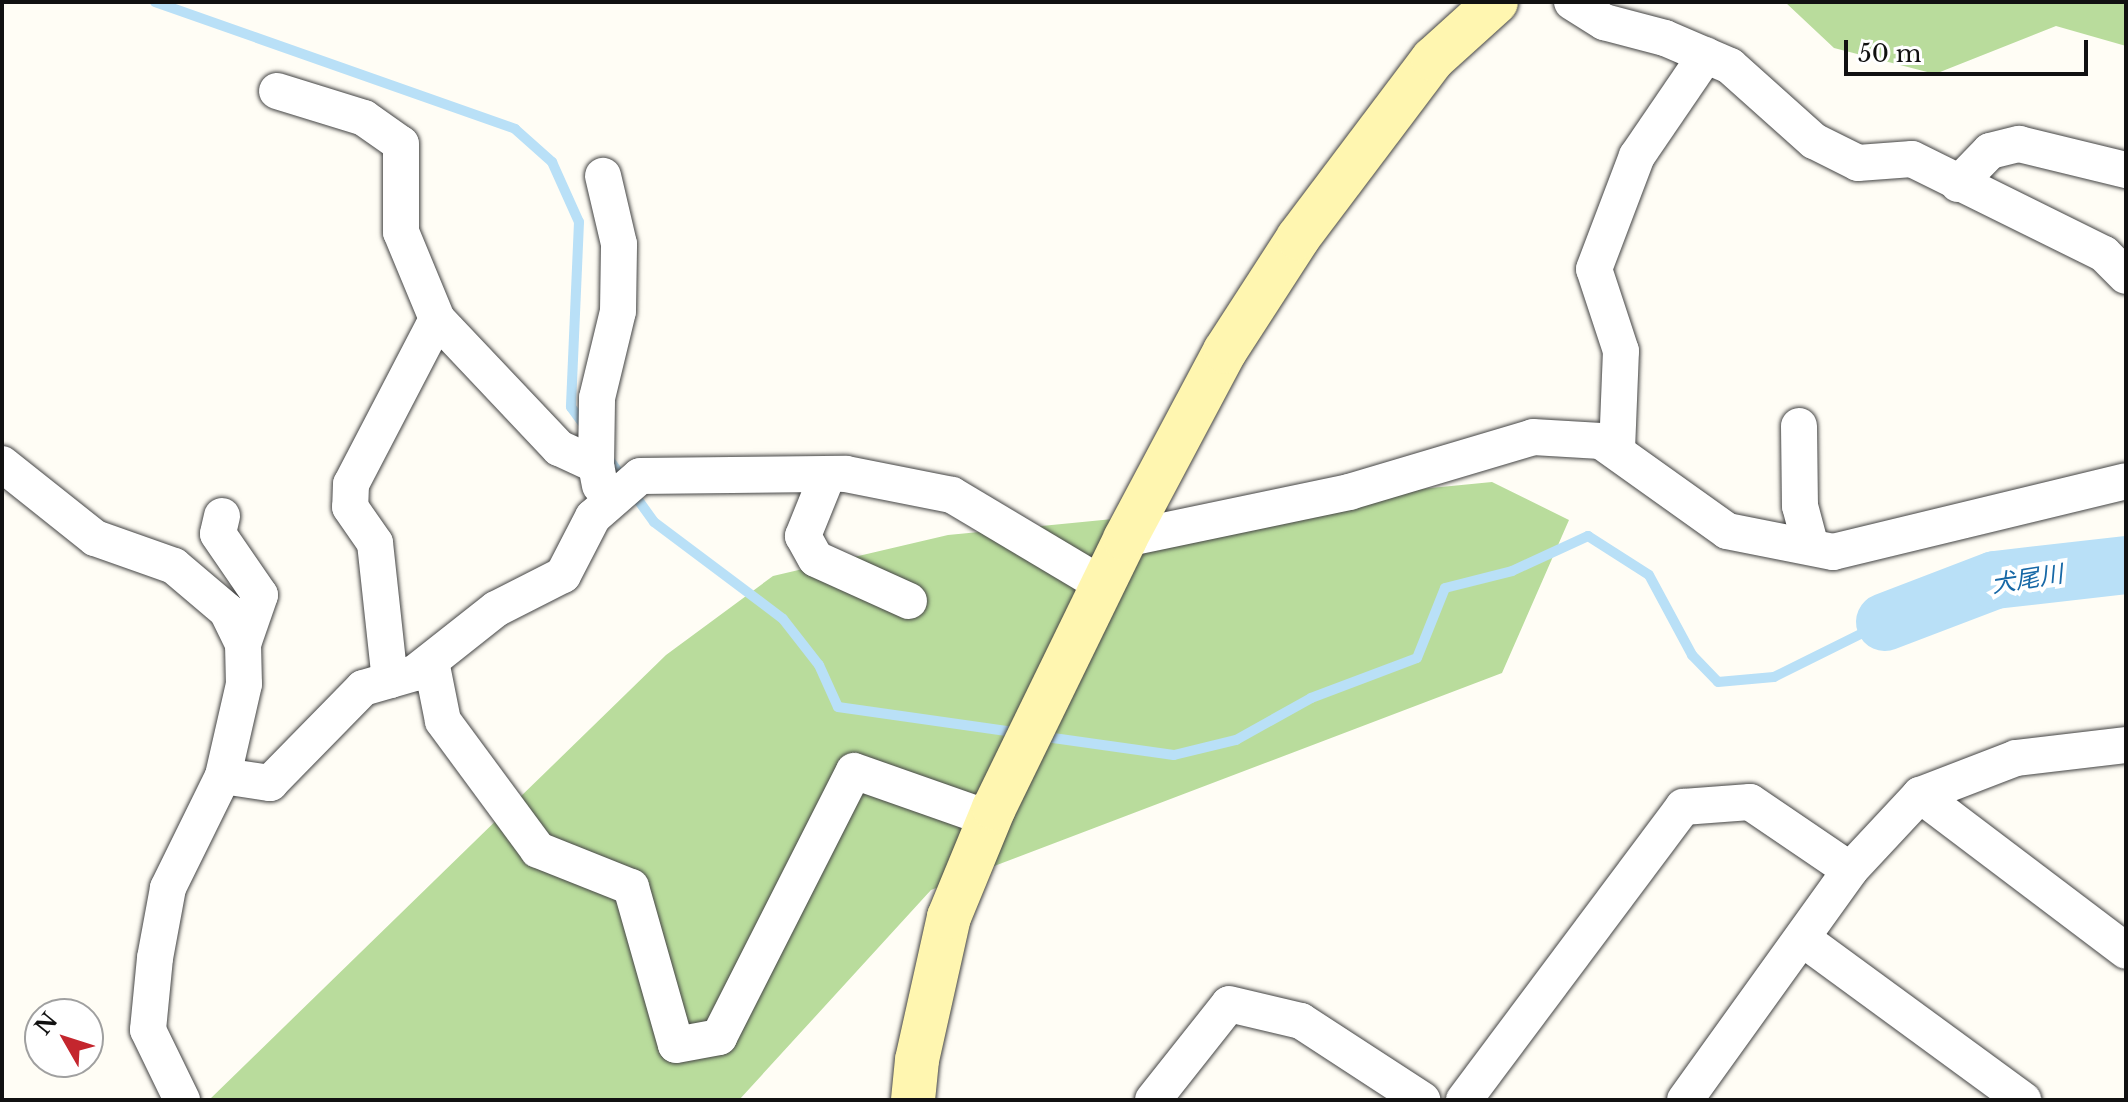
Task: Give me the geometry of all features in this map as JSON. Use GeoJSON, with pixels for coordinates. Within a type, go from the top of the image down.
{"type":"FeatureCollection","features":[{"type":"Feature","properties":{"kind":"street"},"geometry":{"type":"LineString","coordinates":[[913,1100],[917,1060],[949,917],[992,813],[1125,539],[1225,351],[1298,238],[1433,59],[1496,2]]}},
{"type":"Feature","properties":{"kind":"street"},"geometry":{"type":"LineString","coordinates":[[1572,2],[1604,22],[1665,38],[1730,66],[1814,141],[1858,163],[1912,159],[2104,254],[2126,276]]}},
{"type":"Feature","properties":{"kind":"street"},"geometry":{"type":"LineString","coordinates":[[1617,450],[1621,351],[1594,269],[1637,156],[1706,55]]}},
{"type":"Feature","properties":{"kind":"street"},"geometry":{"type":"LineString","coordinates":[[277,91],[364,118],[401,144],[401,232],[437,319],[559,448],[596,464]]}},
{"type":"Feature","properties":{"kind":"street"},"geometry":{"type":"LineString","coordinates":[[1958,184],[1990,151],[2019,144],[2126,170]]}},
{"type":"Feature","properties":{"kind":"street"},"geometry":{"type":"LineString","coordinates":[[603,176],[619,244],[618,311],[597,412],[596,464],[608,504]]}},
{"type":"Feature","properties":{"kind":"street"},"geometry":{"type":"LineString","coordinates":[[390,680],[375,543],[350,507],[351,484],[437,319]]}},
{"type":"Feature","properties":{"kind":"street"},"geometry":{"type":"LineString","coordinates":[[1799,426],[1800,506],[1811,547]]}},
{"type":"Feature","properties":{"kind":"street"},"geometry":{"type":"LineString","coordinates":[[1125,539],[1349,492],[1533,437],[1601,441],[1727,531],[1833,552],[2126,481]]}},
{"type":"Feature","properties":{"kind":"street"},"geometry":{"type":"LineString","coordinates":[[2,464],[95,538],[174,566],[227,611],[243,644]]}},
{"type":"Feature","properties":{"kind":"street"},"geometry":{"type":"LineString","coordinates":[[223,776],[270,783],[363,688],[415,673],[496,609],[563,575],[593,517],[640,476],[828,474],[952,495],[1103,585]]}},
{"type":"Feature","properties":{"kind":"street"},"geometry":{"type":"LineString","coordinates":[[828,474],[803,536],[816,559],[909,601]]}},
{"type":"Feature","properties":{"kind":"street"},"geometry":{"type":"LineString","coordinates":[[182,1100],[148,1030],[155,958],[168,888],[223,776],[244,684],[243,644],[260,595],[218,534],[222,516]]}},
{"type":"Feature","properties":{"kind":"street"},"geometry":{"type":"LineString","coordinates":[[431,661],[443,721],[538,850],[631,887],[676,1045],[719,1037],[854,771],[992,813]]}},
{"type":"Feature","properties":{"kind":"street"},"geometry":{"type":"LineString","coordinates":[[1699,1095],[1850,870],[1920,795],[2016,758],[2126,745]]}},
{"type":"Feature","properties":{"kind":"street"},"geometry":{"type":"LineString","coordinates":[[1920,795],[2126,951]]}},
{"type":"Feature","properties":{"kind":"street"},"geometry":{"type":"LineString","coordinates":[[1464,1100],[1683,807],[1750,802],[1850,870]]}},
{"type":"Feature","properties":{"kind":"street"},"geometry":{"type":"LineString","coordinates":[[1803,939],[2023,1100]]}},
{"type":"Feature","properties":{"kind":"street"},"geometry":{"type":"LineString","coordinates":[[1153,1100],[1229,1004],[1301,1021],[1422,1100]]}},
{"type":"Feature","properties":{"kind":"green space"},"geometry":{"type":"Polygon","coordinates":[[[1785,2],[2126,2],[2126,46],[2056,26],[1935,74],[1834,48],[1785,2]]]}},
{"type":"Feature","properties":{"kind":"green space"},"geometry":{"type":"Polygon","coordinates":[[[1492,482],[1569,520],[1502,673],[931,890],[739,1100],[209,1100],[666,655],[773,576],[948,535],[1492,482]]]}},
{"type":"Feature","properties":{"kind":"waterway"},"geometry":{"type":"LineString","coordinates":[[155,2],[515,129],[552,162],[579,222],[571,407],[587,429]]}},
{"type":"Feature","properties":{"kind":"waterway"},"geometry":{"type":"LineString","coordinates":[[608,458],[654,522],[783,619],[819,665],[838,707],[1020,733]]}},
{"type":"Feature","properties":{"kind":"waterway"},"geometry":{"type":"LineString","coordinates":[[1039,736],[1174,755],[1236,740],[1311,698],[1417,658],[1445,588],[1512,571],[1588,536],[1649,575],[1692,655],[1718,682],[1774,677],[1885,622]]}},
{"type":"Feature","properties":{"kind":"waterway","name":"犬尾川"},"geometry":{"type":"LineString","coordinates":[[1885,622],[1995,580],[2126,565]]}}]}
